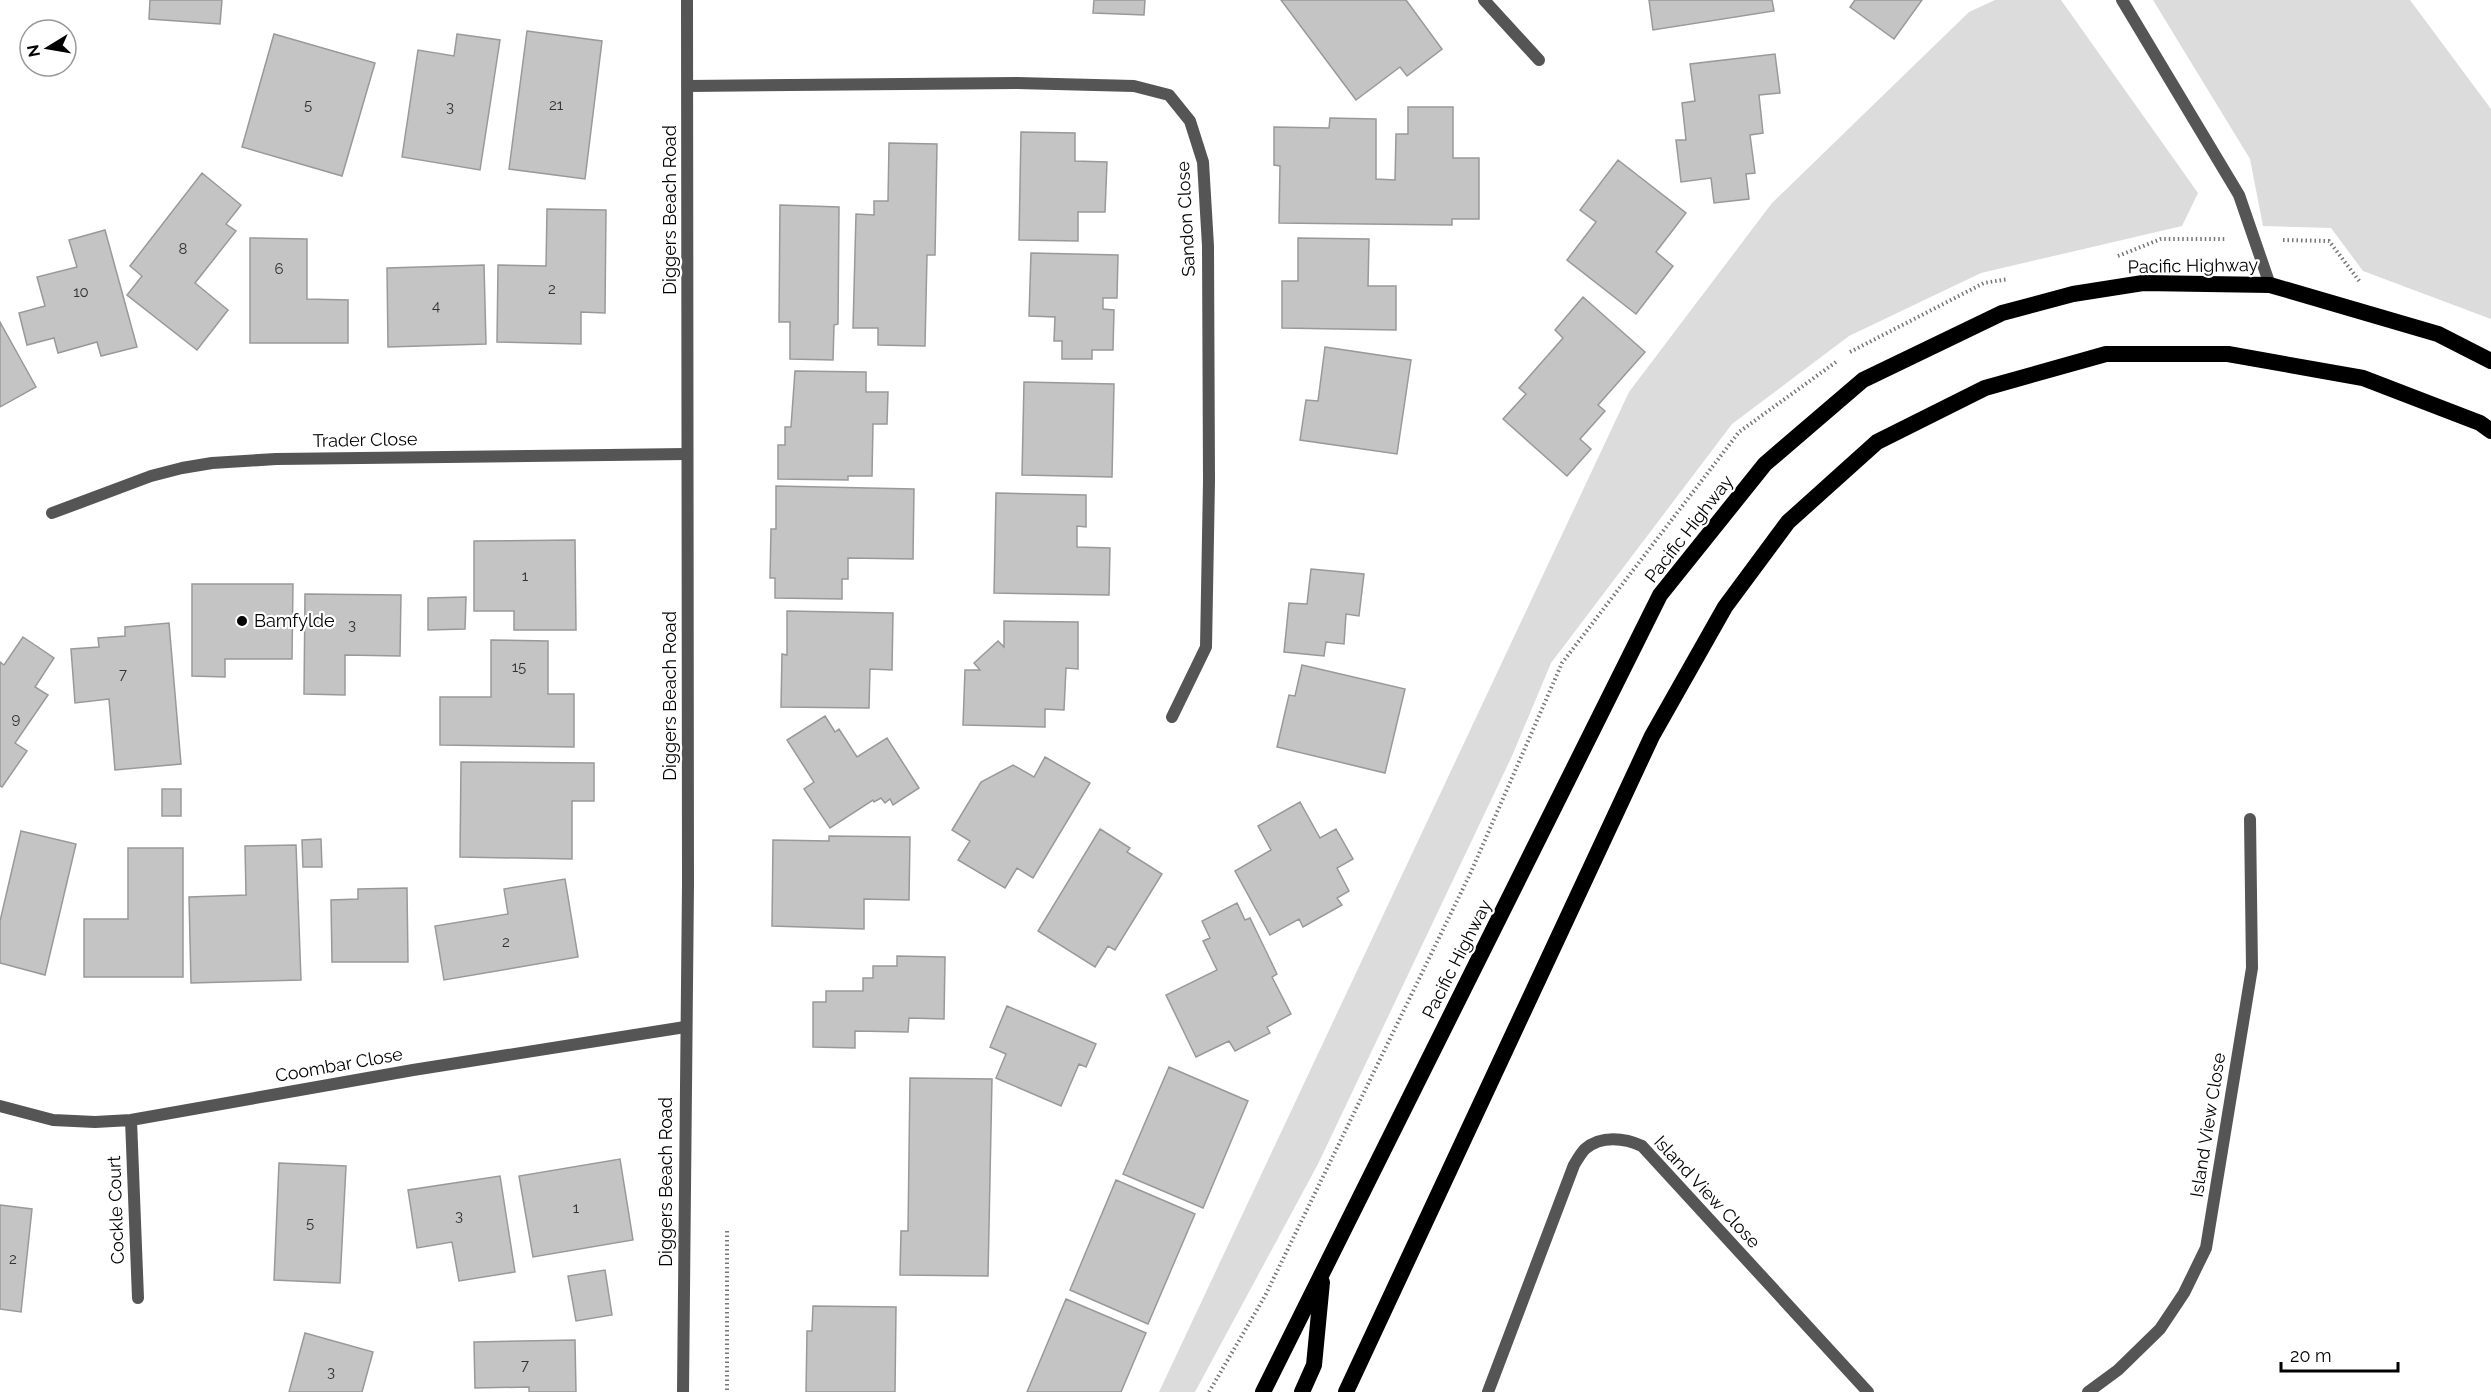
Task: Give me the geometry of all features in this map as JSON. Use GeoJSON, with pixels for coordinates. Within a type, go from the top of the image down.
{"type":"FeatureCollection","features":[{"type":"Feature","properties":{"kind":"highway","name":"Pacific Highway"},"geometry":{"type":"LineString","coordinates":[[1263,1392],[1660,595],[1765,464],[1863,380],[2002,313],[2073,294],[2143,283],[2270,285],[2438,334],[2491,361]]}},
{"type":"Feature","properties":{"kind":"highway"},"geometry":{"type":"LineString","coordinates":[[1346,1392],[1658,726],[1725,607],[1788,522],[1877,442],[1985,388],[2106,354],[2229,354],[2363,378],[2480,423],[2491,431]]}},
{"type":"Feature","properties":{"kind":"highway"},"geometry":{"type":"LineString","coordinates":[[1302,1392],[1314,1365],[1323,1271]]}},
{"type":"Feature","properties":{"kind":"street","name":"Diggers Beach Road"},"geometry":{"type":"LineString","coordinates":[[683,1392],[688,884],[687,0]]}},
{"type":"Feature","properties":{"kind":"street"},"geometry":{"type":"LineString","coordinates":[[1484,0],[1539,60]]}},
{"type":"Feature","properties":{"kind":"street"},"geometry":{"type":"LineString","coordinates":[[2122,0],[2239,195],[2270,285]]}},
{"type":"Feature","properties":{"kind":"street","name":"Sandon Close"},"geometry":{"type":"LineString","coordinates":[[688,86],[1017,83],[1134,87],[1169,95],[1190,121],[1203,162],[1208,246],[1209,481],[1206,647],[1172,717]]}},
{"type":"Feature","properties":{"kind":"street","name":"Trader Close"},"geometry":{"type":"LineString","coordinates":[[52,513],[152,476],[212,463],[276,459],[687,454]]}},
{"type":"Feature","properties":{"kind":"street","name":"Island View Close"},"geometry":{"type":"LineString","coordinates":[[2088,1392],[2118,1370],[2160,1329],[2184,1293],[2206,1248],[2252,968],[2250,819]]}},
{"type":"Feature","properties":{"kind":"street","name":"Coombar Close"},"geometry":{"type":"LineString","coordinates":[[0,1106],[53,1120],[95,1122],[131,1120],[413,1070],[685,1027]]}},
{"type":"Feature","properties":{"kind":"street","name":"Cockle Court"},"geometry":{"type":"LineString","coordinates":[[131,1120],[138,1299]]}},
{"type":"Feature","properties":{"kind":"street","name":"Island View Close"},"geometry":{"type":"LineString","coordinates":[[1488,1392],[1574,1165],[1586,1148],[1605,1141],[1625,1138],[1642,1146],[1868,1392]]}},
{"type":"Feature","properties":{"kind":"path"},"geometry":{"type":"LineString","coordinates":[[2308,241],[2329,241],[2360,282],[2371,285]]}},
{"type":"Feature","properties":{"kind":"path"},"geometry":{"type":"LineString","coordinates":[[727,1231],[727,1392]]}},
{"type":"Feature","properties":{"kind":"shaded area"},"geometry":{"type":"Polygon","coordinates":[[[1995,0],[2061,0],[2198,193],[2182,226],[1981,273],[1849,336],[1732,424],[1551,663],[1512,756],[1318,1164],[1195,1392],[1159,1392],[1629,392],[1772,203],[1969,12],[1995,0]]]}},
{"type":"Feature","properties":{"kind":"shaded area"},"geometry":{"type":"Polygon","coordinates":[[[2153,0],[2410,0],[2491,109],[2491,319],[2363,271],[2331,228],[2263,226],[2250,159],[2153,0]]]}},
{"type":"Feature","properties":{"kind":"building"},"geometry":{"type":"Polygon","coordinates":[[[150,0],[222,0],[220,24],[149,19],[150,0]]]}},
{"type":"Feature","properties":{"kind":"building"},"geometry":{"type":"Polygon","coordinates":[[[1094,0],[1145,0],[1144,15],[1093,13],[1094,0]]]}},
{"type":"Feature","properties":{"kind":"building"},"geometry":{"type":"Polygon","coordinates":[[[1281,0],[1406,0],[1442,49],[1407,76],[1400,67],[1356,100],[1281,0]]]}},
{"type":"Feature","properties":{"kind":"building"},"geometry":{"type":"Polygon","coordinates":[[[1649,0],[1772,0],[1774,11],[1653,30],[1649,0]]]}},
{"type":"Feature","properties":{"kind":"building"},"geometry":{"type":"Polygon","coordinates":[[[1855,0],[1922,0],[1894,39],[1850,7],[1855,0]]]}},
{"type":"Feature","properties":{"kind":"building"},"geometry":{"type":"Polygon","coordinates":[[[527,31],[602,41],[585,179],[509,169],[527,31]]]}},
{"type":"Feature","properties":{"kind":"building"},"geometry":{"type":"Polygon","coordinates":[[[274,34],[375,63],[342,176],[242,147],[274,34]]]}},
{"type":"Feature","properties":{"kind":"building"},"geometry":{"type":"Polygon","coordinates":[[[457,34],[500,40],[480,170],[402,157],[418,50],[454,56],[457,34]]]}},
{"type":"Feature","properties":{"kind":"building"},"geometry":{"type":"Polygon","coordinates":[[[1775,54],[1780,93],[1759,95],[1763,133],[1750,135],[1755,173],[1746,174],[1749,199],[1714,203],[1711,178],[1681,182],[1676,140],[1686,140],[1682,103],[1695,101],[1690,64],[1775,54]]]}},
{"type":"Feature","properties":{"kind":"building"},"geometry":{"type":"Polygon","coordinates":[[[1408,107],[1453,107],[1453,158],[1479,158],[1479,219],[1452,219],[1452,225],[1279,223],[1280,166],[1274,165],[1274,127],[1329,128],[1330,118],[1376,119],[1376,179],[1395,180],[1396,134],[1408,134],[1408,107]]]}},
{"type":"Feature","properties":{"kind":"building"},"geometry":{"type":"Polygon","coordinates":[[[1021,132],[1075,133],[1075,161],[1107,162],[1105,212],[1078,212],[1078,241],[1019,240],[1021,132]]]}},
{"type":"Feature","properties":{"kind":"building"},"geometry":{"type":"Polygon","coordinates":[[[889,143],[937,144],[935,255],[927,255],[925,346],[878,345],[878,328],[853,328],[856,214],[874,215],[874,201],[888,201],[889,143]]]}},
{"type":"Feature","properties":{"kind":"building"},"geometry":{"type":"Polygon","coordinates":[[[1618,160],[1686,213],[1656,252],[1673,266],[1636,314],[1567,260],[1596,222],[1580,210],[1618,160]]]}},
{"type":"Feature","properties":{"kind":"building"},"geometry":{"type":"Polygon","coordinates":[[[202,173],[241,205],[226,224],[236,231],[195,283],[228,310],[197,350],[127,295],[142,276],[130,266],[202,173]]]}},
{"type":"Feature","properties":{"kind":"building"},"geometry":{"type":"Polygon","coordinates":[[[780,205],[839,207],[838,324],[834,325],[833,360],[790,359],[790,322],[779,322],[780,205]]]}},
{"type":"Feature","properties":{"kind":"building"},"geometry":{"type":"Polygon","coordinates":[[[547,209],[606,210],[605,313],[581,312],[581,344],[497,342],[498,265],[546,266],[547,209]]]}},
{"type":"Feature","properties":{"kind":"building"},"geometry":{"type":"Polygon","coordinates":[[[105,230],[137,347],[101,356],[97,342],[58,353],[54,338],[27,345],[19,313],[45,306],[37,277],[77,267],[69,240],[105,230]]]}},
{"type":"Feature","properties":{"kind":"building"},"geometry":{"type":"Polygon","coordinates":[[[250,238],[307,239],[307,299],[348,300],[348,343],[250,343],[250,238]]]}},
{"type":"Feature","properties":{"kind":"building"},"geometry":{"type":"Polygon","coordinates":[[[1298,238],[1369,239],[1368,286],[1396,286],[1396,330],[1282,328],[1282,281],[1298,281],[1298,238]]]}},
{"type":"Feature","properties":{"kind":"building"},"geometry":{"type":"Polygon","coordinates":[[[1031,253],[1118,255],[1117,298],[1103,298],[1103,309],[1114,310],[1113,350],[1092,350],[1092,359],[1062,359],[1062,341],[1054,341],[1055,317],[1029,316],[1031,253]]]}},
{"type":"Feature","properties":{"kind":"building"},"geometry":{"type":"Polygon","coordinates":[[[484,265],[486,344],[388,347],[387,268],[484,265]]]}},
{"type":"Feature","properties":{"kind":"building"},"geometry":{"type":"Polygon","coordinates":[[[1583,297],[1645,352],[1598,405],[1605,411],[1580,439],[1591,449],[1567,476],[1503,419],[1526,394],[1519,388],[1563,338],[1555,330],[1583,297]]]}},
{"type":"Feature","properties":{"kind":"building"},"geometry":{"type":"Polygon","coordinates":[[[0,322],[36,387],[0,407],[0,322]]]}},
{"type":"Feature","properties":{"kind":"building"},"geometry":{"type":"Polygon","coordinates":[[[1325,347],[1411,360],[1397,454],[1300,440],[1306,400],[1318,401],[1325,347]]]}},
{"type":"Feature","properties":{"kind":"building"},"geometry":{"type":"Polygon","coordinates":[[[795,371],[866,372],[866,392],[888,392],[887,424],[873,424],[872,476],[848,476],[848,480],[778,479],[778,445],[785,445],[785,427],[791,427],[795,371]]]}},
{"type":"Feature","properties":{"kind":"building"},"geometry":{"type":"Polygon","coordinates":[[[1024,382],[1114,384],[1112,477],[1022,475],[1024,382]]]}},
{"type":"Feature","properties":{"kind":"building"},"geometry":{"type":"Polygon","coordinates":[[[776,486],[914,489],[913,559],[848,558],[848,579],[842,579],[842,599],[775,598],[775,578],[770,578],[771,529],[776,529],[776,486]]]}},
{"type":"Feature","properties":{"kind":"building"},"geometry":{"type":"Polygon","coordinates":[[[996,493],[1086,495],[1086,527],[1077,526],[1077,547],[1110,548],[1109,595],[994,593],[996,493]]]}},
{"type":"Feature","properties":{"kind":"building"},"geometry":{"type":"Polygon","coordinates":[[[575,540],[576,630],[514,630],[514,611],[474,611],[474,541],[575,540]]]}},
{"type":"Feature","properties":{"kind":"building"},"geometry":{"type":"Polygon","coordinates":[[[1311,569],[1364,574],[1359,616],[1346,614],[1344,644],[1326,642],[1324,656],[1284,652],[1289,603],[1307,604],[1311,569]]]}},
{"type":"Feature","properties":{"kind":"building","name":"Bamfylde"},"geometry":{"type":"Polygon","coordinates":[[[192,584],[293,584],[292,659],[225,659],[225,677],[192,676],[192,584]]]}},
{"type":"Feature","properties":{"kind":"building"},"geometry":{"type":"Polygon","coordinates":[[[305,594],[401,595],[400,656],[345,655],[345,695],[304,694],[305,594]]]}},
{"type":"Feature","properties":{"kind":"building"},"geometry":{"type":"Polygon","coordinates":[[[466,597],[465,629],[428,630],[428,598],[466,597]]]}},
{"type":"Feature","properties":{"kind":"building"},"geometry":{"type":"Polygon","coordinates":[[[787,611],[893,613],[892,670],[870,669],[869,708],[781,707],[782,654],[787,655],[787,611]]]}},
{"type":"Feature","properties":{"kind":"building"},"geometry":{"type":"Polygon","coordinates":[[[1004,621],[1078,622],[1078,669],[1066,668],[1064,710],[1045,709],[1045,727],[963,725],[965,670],[980,670],[974,663],[998,641],[1004,647],[1004,621]]]}},
{"type":"Feature","properties":{"kind":"building"},"geometry":{"type":"Polygon","coordinates":[[[169,623],[181,764],[115,770],[109,699],[75,703],[71,649],[99,647],[98,638],[125,636],[125,627],[169,623]]]}},
{"type":"Feature","properties":{"kind":"building"},"geometry":{"type":"Polygon","coordinates":[[[23,637],[54,658],[35,687],[48,695],[15,743],[27,751],[2,787],[0,786],[0,662],[4,665],[23,637]]]}},
{"type":"Feature","properties":{"kind":"building"},"geometry":{"type":"Polygon","coordinates":[[[491,640],[548,641],[548,694],[574,694],[574,747],[440,745],[440,697],[491,697],[491,640]]]}},
{"type":"Feature","properties":{"kind":"building"},"geometry":{"type":"Polygon","coordinates":[[[1302,665],[1405,689],[1385,773],[1277,747],[1289,695],[1295,696],[1302,665]]]}},
{"type":"Feature","properties":{"kind":"building"},"geometry":{"type":"Polygon","coordinates":[[[825,716],[835,732],[839,729],[857,757],[887,738],[919,788],[893,805],[890,799],[885,803],[881,798],[874,802],[873,800],[830,828],[804,789],[814,782],[787,740],[825,716]]]}},
{"type":"Feature","properties":{"kind":"building"},"geometry":{"type":"Polygon","coordinates":[[[1045,757],[1090,783],[1033,878],[1017,868],[1005,888],[958,860],[970,841],[952,830],[981,782],[1013,765],[1034,777],[1045,757]]]}},
{"type":"Feature","properties":{"kind":"building"},"geometry":{"type":"Polygon","coordinates":[[[461,762],[594,763],[594,801],[572,801],[572,859],[460,857],[461,762]]]}},
{"type":"Feature","properties":{"kind":"building"},"geometry":{"type":"Polygon","coordinates":[[[162,789],[181,789],[181,816],[162,816],[162,789]]]}},
{"type":"Feature","properties":{"kind":"building"},"geometry":{"type":"Polygon","coordinates":[[[1300,802],[1320,838],[1336,829],[1353,859],[1337,868],[1349,891],[1337,898],[1342,905],[1303,927],[1299,919],[1270,935],[1235,871],[1271,850],[1258,826],[1300,802]]]}},
{"type":"Feature","properties":{"kind":"building"},"geometry":{"type":"Polygon","coordinates":[[[1100,829],[1130,848],[1127,852],[1162,874],[1115,950],[1108,946],[1095,967],[1038,931],[1100,829]]]}},
{"type":"Feature","properties":{"kind":"building"},"geometry":{"type":"Polygon","coordinates":[[[21,831],[76,844],[45,975],[0,963],[0,921],[21,831]]]}},
{"type":"Feature","properties":{"kind":"building"},"geometry":{"type":"Polygon","coordinates":[[[829,836],[910,837],[909,900],[864,899],[864,929],[772,926],[773,840],[829,841],[829,836]]]}},
{"type":"Feature","properties":{"kind":"building"},"geometry":{"type":"Polygon","coordinates":[[[321,839],[322,867],[303,867],[302,840],[321,839]]]}},
{"type":"Feature","properties":{"kind":"building"},"geometry":{"type":"Polygon","coordinates":[[[296,845],[301,980],[191,983],[189,897],[246,895],[245,846],[296,845]]]}},
{"type":"Feature","properties":{"kind":"building"},"geometry":{"type":"Polygon","coordinates":[[[128,848],[183,848],[183,977],[84,977],[84,919],[128,919],[128,848]]]}},
{"type":"Feature","properties":{"kind":"building"},"geometry":{"type":"Polygon","coordinates":[[[565,879],[578,957],[444,980],[435,926],[508,914],[504,889],[565,879]]]}},
{"type":"Feature","properties":{"kind":"building"},"geometry":{"type":"Polygon","coordinates":[[[407,888],[408,962],[332,962],[331,900],[358,899],[358,889],[407,888]]]}},
{"type":"Feature","properties":{"kind":"building"},"geometry":{"type":"Polygon","coordinates":[[[1237,903],[1245,920],[1250,918],[1277,974],[1272,977],[1291,1014],[1267,1027],[1270,1033],[1235,1051],[1229,1041],[1196,1057],[1166,995],[1217,970],[1203,941],[1210,938],[1202,921],[1237,903]]]}},
{"type":"Feature","properties":{"kind":"building"},"geometry":{"type":"Polygon","coordinates":[[[897,956],[945,957],[944,1019],[909,1018],[908,1032],[855,1031],[855,1048],[813,1047],[813,1002],[826,1002],[826,991],[863,991],[863,978],[873,978],[873,966],[897,966],[897,956]]]}},
{"type":"Feature","properties":{"kind":"building"},"geometry":{"type":"Polygon","coordinates":[[[1007,1006],[1096,1044],[1086,1067],[1079,1064],[1061,1106],[996,1078],[1006,1054],[990,1047],[1007,1006]]]}},
{"type":"Feature","properties":{"kind":"building"},"geometry":{"type":"Polygon","coordinates":[[[1169,1067],[1248,1101],[1203,1208],[1123,1174],[1169,1067]]]}},
{"type":"Feature","properties":{"kind":"building"},"geometry":{"type":"Polygon","coordinates":[[[910,1078],[992,1079],[988,1276],[900,1275],[901,1231],[908,1231],[910,1078]]]}},
{"type":"Feature","properties":{"kind":"building"},"geometry":{"type":"Polygon","coordinates":[[[620,1159],[633,1240],[533,1257],[519,1176],[620,1159]]]}},
{"type":"Feature","properties":{"kind":"building"},"geometry":{"type":"Polygon","coordinates":[[[279,1163],[346,1166],[340,1283],[274,1280],[279,1163]]]}},
{"type":"Feature","properties":{"kind":"building"},"geometry":{"type":"Polygon","coordinates":[[[500,1176],[515,1272],[459,1281],[452,1242],[417,1248],[408,1190],[500,1176]]]}},
{"type":"Feature","properties":{"kind":"building"},"geometry":{"type":"Polygon","coordinates":[[[1116,1180],[1195,1214],[1148,1324],[1070,1290],[1116,1180]]]}},
{"type":"Feature","properties":{"kind":"building"},"geometry":{"type":"Polygon","coordinates":[[[0,1205],[32,1209],[21,1312],[0,1309],[0,1205]]]}},
{"type":"Feature","properties":{"kind":"building"},"geometry":{"type":"Polygon","coordinates":[[[605,1270],[612,1315],[576,1321],[568,1276],[605,1270]]]}},
{"type":"Feature","properties":{"kind":"building"},"geometry":{"type":"Polygon","coordinates":[[[1066,1299],[1146,1333],[1121,1392],[1027,1392],[1066,1299]]]}},
{"type":"Feature","properties":{"kind":"building"},"geometry":{"type":"Polygon","coordinates":[[[813,1306],[896,1307],[895,1392],[806,1392],[807,1331],[812,1331],[813,1306]]]}},
{"type":"Feature","properties":{"kind":"building"},"geometry":{"type":"Polygon","coordinates":[[[305,1333],[373,1352],[362,1392],[289,1392],[305,1333]]]}},
{"type":"Feature","properties":{"kind":"building"},"geometry":{"type":"Polygon","coordinates":[[[575,1340],[576,1392],[529,1392],[529,1387],[475,1388],[474,1342],[575,1340]]]}},
{"type":"Feature","properties":{"kind":"place","name":"Bamfylde"},"geometry":{"type":"Point","coordinates":[242,621]}}]}
